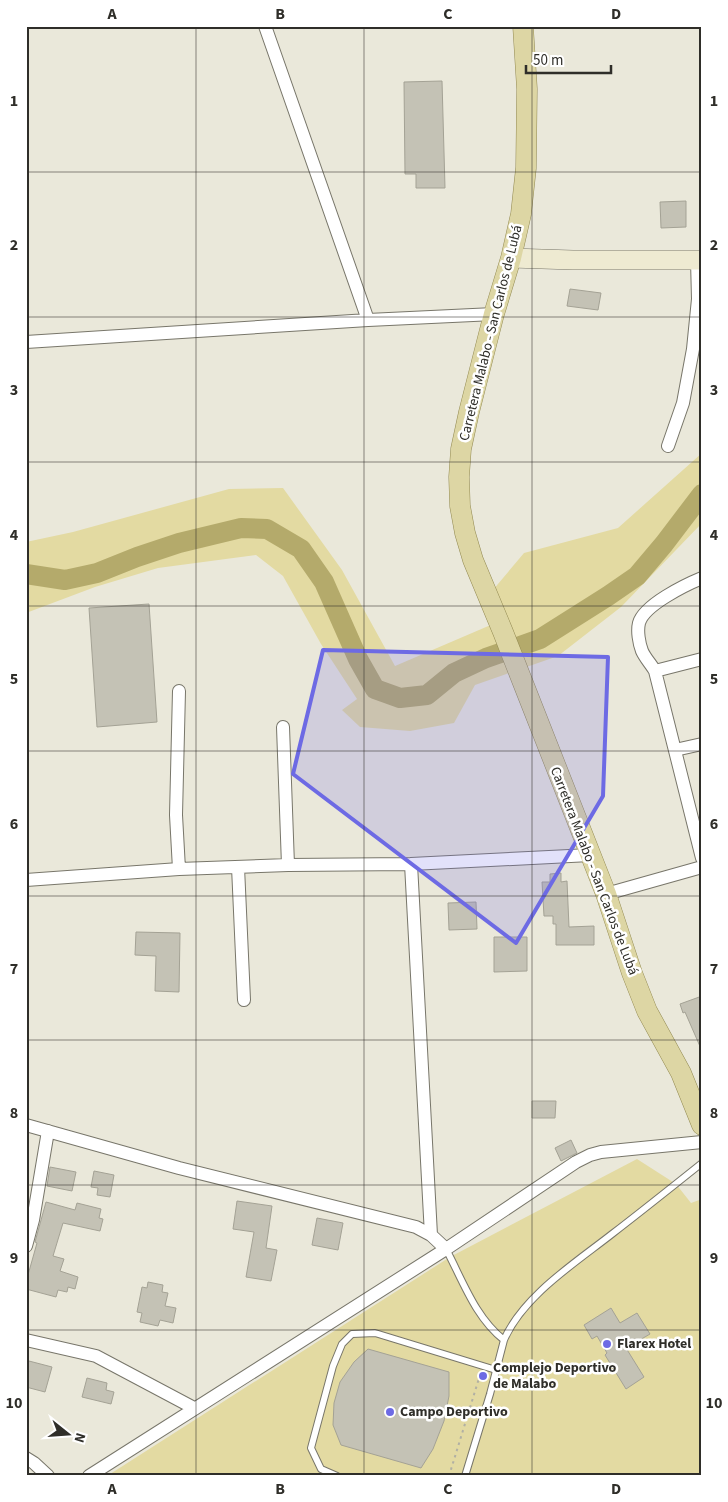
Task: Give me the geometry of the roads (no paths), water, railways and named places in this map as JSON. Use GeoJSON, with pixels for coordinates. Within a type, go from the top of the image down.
{"type":"FeatureCollection","features":[{"type":"Feature","properties":{"kind":"main road","name":"Carretera Malabo - San Carlos de Lubá"},"geometry":{"type":"LineString","coordinates":[[523,26],[527,89],[526,168],[521,214],[461,449],[459,477],[460,506],[473,560],[606,894],[632,973],[647,1011],[681,1073],[702,1125]]}},
{"type":"Feature","properties":{"kind":"main road","name":"Carretera Malabo - San Carlos de Lubá"},"geometry":{"type":"LineString","coordinates":[[681,1073],[702,1094]]}},
{"type":"Feature","properties":{"kind":"street"},"geometry":{"type":"LineString","coordinates":[[265,26],[368,320]]}},
{"type":"Feature","properties":{"kind":"street"},"geometry":{"type":"LineString","coordinates":[[511,258],[699,260],[698,299],[693,349],[683,403],[668,446]]}},
{"type":"Feature","properties":{"kind":"street"},"geometry":{"type":"LineString","coordinates":[[26,342],[368,320],[494,314]]}},
{"type":"Feature","properties":{"kind":"street"},"geometry":{"type":"LineString","coordinates":[[702,578],[681,587],[653,606],[644,614],[639,623],[638,634],[642,650],[655,671],[702,858]]}},
{"type":"Feature","properties":{"kind":"street"},"geometry":{"type":"LineString","coordinates":[[655,671],[702,659]]}},
{"type":"Feature","properties":{"kind":"street"},"geometry":{"type":"LineString","coordinates":[[179,692],[176,815],[179,870]]}},
{"type":"Feature","properties":{"kind":"street"},"geometry":{"type":"LineString","coordinates":[[283,727],[288,865]]}},
{"type":"Feature","properties":{"kind":"street"},"geometry":{"type":"LineString","coordinates":[[675,750],[702,744]]}},
{"type":"Feature","properties":{"kind":"street"},"geometry":{"type":"LineString","coordinates":[[26,880],[238,867],[410,864],[590,855]]}},
{"type":"Feature","properties":{"kind":"street"},"geometry":{"type":"LineString","coordinates":[[410,864],[431,1235]]}},
{"type":"Feature","properties":{"kind":"street"},"geometry":{"type":"LineString","coordinates":[[238,867],[244,1000]]}},
{"type":"Feature","properties":{"kind":"street"},"geometry":{"type":"LineString","coordinates":[[606,894],[702,867]]}},
{"type":"Feature","properties":{"kind":"street"},"geometry":{"type":"LineString","coordinates":[[26,1125],[178,1168],[416,1227],[431,1235],[446,1249]]}},
{"type":"Feature","properties":{"kind":"street"},"geometry":{"type":"LineString","coordinates":[[26,1246],[33,1220],[48,1131]]}},
{"type":"Feature","properties":{"kind":"street"},"geometry":{"type":"LineString","coordinates":[[89,1476],[446,1249],[576,1162],[590,1155],[640,1147],[702,1142]]}},
{"type":"Feature","properties":{"kind":"street"},"geometry":{"type":"LineString","coordinates":[[26,1340],[96,1356],[194,1408]]}},
{"type":"Feature","properties":{"kind":"street"},"geometry":{"type":"LineString","coordinates":[[26,1458],[48,1476]]}},
{"type":"Feature","properties":{"kind":"lane"},"geometry":{"type":"LineString","coordinates":[[465,1476],[504,1340],[524,1310],[560,1274],[702,1163]]}},
{"type":"Feature","properties":{"kind":"lane"},"geometry":{"type":"LineString","coordinates":[[446,1249],[483,1319],[504,1340]]}},
{"type":"Feature","properties":{"kind":"lane"},"geometry":{"type":"LineString","coordinates":[[337,1476],[321,1469],[311,1448],[333,1366],[342,1344],[352,1334],[375,1333],[496,1370]]}},
{"type":"Feature","properties":{"kind":"waterway"},"geometry":{"type":"LineString","coordinates":[[26,574],[65,580],[97,573],[179,543],[241,528],[267,529],[301,549],[324,582],[358,659],[375,689],[400,698],[427,695],[454,673],[486,658],[540,639],[637,576],[702,494]]}},
{"type":"Feature","properties":{"kind":"place","name":"Flarex Hotel"},"geometry":{"type":"Point","coordinates":[607,1344]}},
{"type":"Feature","properties":{"kind":"place","name":"Complejo Deportivo de Malabo"},"geometry":{"type":"Point","coordinates":[483,1376]}},
{"type":"Feature","properties":{"kind":"place","name":"Campo Deportivo"},"geometry":{"type":"Point","coordinates":[390,1412]}}]}
